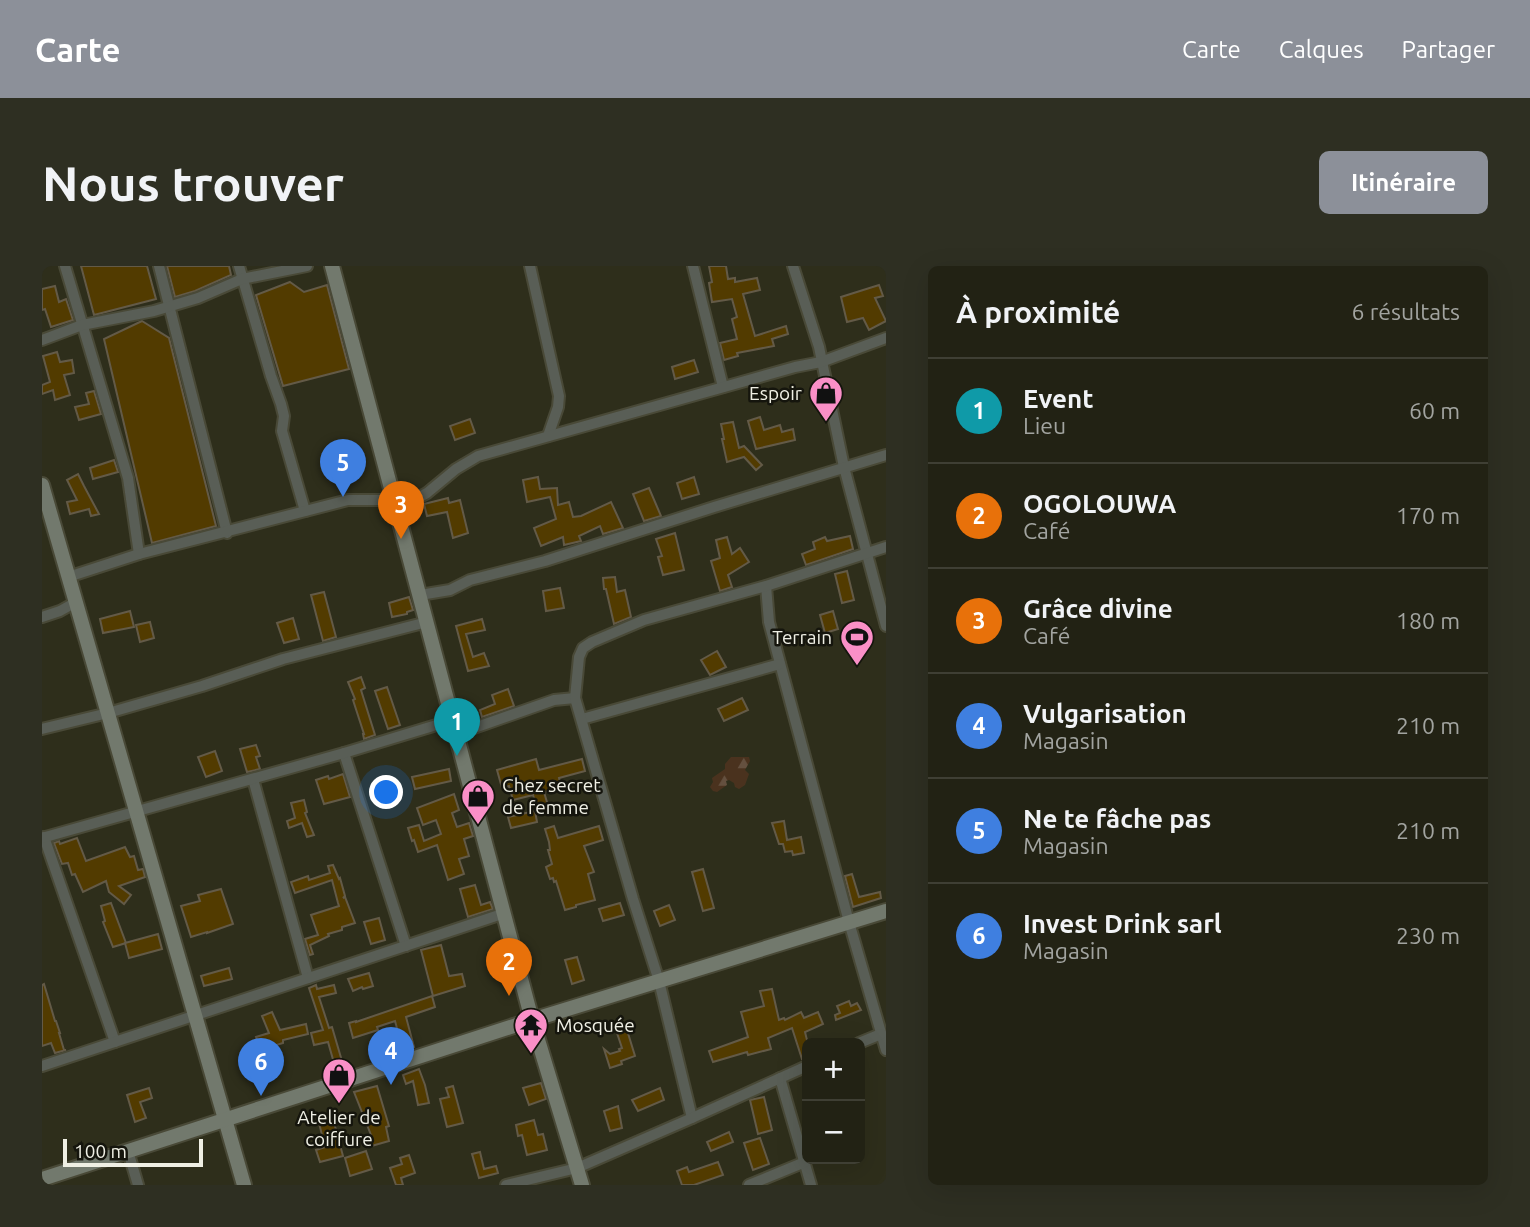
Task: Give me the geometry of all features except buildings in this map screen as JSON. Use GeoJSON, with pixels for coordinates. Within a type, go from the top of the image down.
{"type":"FeatureCollection","features":[{"type":"Feature","properties":{"kind":"street"},"geometry":{"type":"LineString","coordinates":[[65,266],[128,478],[139,554]]}},
{"type":"Feature","properties":{"kind":"street"},"geometry":{"type":"LineString","coordinates":[[159,266],[227,533]]}},
{"type":"Feature","properties":{"kind":"street"},"geometry":{"type":"LineString","coordinates":[[239,266],[281,404],[284,416],[282,431],[305,511]]}},
{"type":"Feature","properties":{"kind":"street"},"geometry":{"type":"LineString","coordinates":[[42,340],[82,325],[198,298],[242,279],[307,266]]}},
{"type":"Feature","properties":{"kind":"street"},"geometry":{"type":"LineString","coordinates":[[332,266],[532,1020],[582,1185]]}},
{"type":"Feature","properties":{"kind":"street"},"geometry":{"type":"LineString","coordinates":[[530,266],[559,396],[548,436]]}},
{"type":"Feature","properties":{"kind":"street"},"geometry":{"type":"LineString","coordinates":[[693,266],[723,387]]}},
{"type":"Feature","properties":{"kind":"street"},"geometry":{"type":"LineString","coordinates":[[793,266],[814,327],[844,467],[886,626]]}},
{"type":"Feature","properties":{"kind":"street"},"geometry":{"type":"LineString","coordinates":[[68,577],[139,554],[348,500],[386,500],[396,504],[416,499],[478,456],[821,362],[886,338]]}},
{"type":"Feature","properties":{"kind":"street"},"geometry":{"type":"LineString","coordinates":[[420,595],[450,590],[470,580],[545,561],[886,455]]}},
{"type":"Feature","properties":{"kind":"street"},"geometry":{"type":"LineString","coordinates":[[42,485],[244,1185]]}},
{"type":"Feature","properties":{"kind":"street"},"geometry":{"type":"LineString","coordinates":[[222,512],[244,528]]}},
{"type":"Feature","properties":{"kind":"street"},"geometry":{"type":"LineString","coordinates":[[692,1118],[659,981],[575,698],[579,657],[583,648],[592,642],[644,620],[766,586],[886,548]]}},
{"type":"Feature","properties":{"kind":"street"},"geometry":{"type":"LineString","coordinates":[[766,586],[769,622],[886,1050]]}},
{"type":"Feature","properties":{"kind":"street"},"geometry":{"type":"LineString","coordinates":[[42,617],[76,602]]}},
{"type":"Feature","properties":{"kind":"street"},"geometry":{"type":"LineString","coordinates":[[42,729],[108,713],[284,659],[427,622]]}},
{"type":"Feature","properties":{"kind":"street"},"geometry":{"type":"LineString","coordinates":[[582,719],[780,664]]}},
{"type":"Feature","properties":{"kind":"street"},"geometry":{"type":"LineString","coordinates":[[114,1042],[43,837],[345,753],[554,700],[575,698]]}},
{"type":"Feature","properties":{"kind":"street"},"geometry":{"type":"LineString","coordinates":[[345,753],[406,946]]}},
{"type":"Feature","properties":{"kind":"street"},"geometry":{"type":"LineString","coordinates":[[253,779],[308,978]]}},
{"type":"Feature","properties":{"kind":"street"},"geometry":{"type":"LineString","coordinates":[[42,1179],[532,1020],[886,911]]}},
{"type":"Feature","properties":{"kind":"street"},"geometry":{"type":"LineString","coordinates":[[42,1066],[505,913]]}},
{"type":"Feature","properties":{"kind":"street"},"geometry":{"type":"LineString","coordinates":[[865,1041],[881,1034]]}},
{"type":"Feature","properties":{"kind":"street"},"geometry":{"type":"LineString","coordinates":[[506,1185],[577,1168],[802,1068]]}},
{"type":"Feature","properties":{"kind":"street"},"geometry":{"type":"LineString","coordinates":[[780,1078],[802,1149]]}},
{"type":"Feature","properties":{"kind":"street"},"geometry":{"type":"LineString","coordinates":[[128,1151],[138,1185]]}},
{"type":"Feature","properties":{"kind":"street"},"geometry":{"type":"LineString","coordinates":[[749,1185],[802,1164]]}},
{"type":"Feature","properties":{"kind":"street"},"geometry":{"type":"LineString","coordinates":[[806,1164],[811,1185]]}},
{"type":"Feature","properties":{"kind":"green space"},"geometry":{"type":"Polygon","coordinates":[[[731,757],[749,757],[750,761],[745,770],[749,774],[745,785],[739,789],[729,780],[726,781],[727,785],[717,792],[713,791],[710,787],[712,778],[725,769],[725,764],[731,757]]]}},
{"type":"Feature","properties":{"kind":"place","name":"Espoir"},"geometry":{"type":"Point","coordinates":[826,423]}},
{"type":"Feature","properties":{"kind":"place","name":"Ne te fâche pas"},"geometry":{"type":"Point","coordinates":[343,497]}},
{"type":"Feature","properties":{"kind":"place","name":"Grâce divine"},"geometry":{"type":"Point","coordinates":[401,539]}},
{"type":"Feature","properties":{"kind":"place","name":"Terrain"},"geometry":{"type":"Point","coordinates":[857,667]}},
{"type":"Feature","properties":{"kind":"place","name":"Event"},"geometry":{"type":"Point","coordinates":[457,756]}},
{"type":"Feature","properties":{"kind":"place","name":"Chez secret de femme"},"geometry":{"type":"Point","coordinates":[478,826]}},
{"type":"Feature","properties":{"kind":"place","name":"OGOLOUWA"},"geometry":{"type":"Point","coordinates":[509,996]}},
{"type":"Feature","properties":{"kind":"place","name":"Mosquée"},"geometry":{"type":"Point","coordinates":[531,1055]}},
{"type":"Feature","properties":{"kind":"place","name":"Vulgarisation"},"geometry":{"type":"Point","coordinates":[391,1085]}},
{"type":"Feature","properties":{"kind":"place","name":"Invest Drink sarl"},"geometry":{"type":"Point","coordinates":[261,1096]}},
{"type":"Feature","properties":{"kind":"place","name":"Atelier de coiffure"},"geometry":{"type":"Point","coordinates":[339,1105]}}]}
